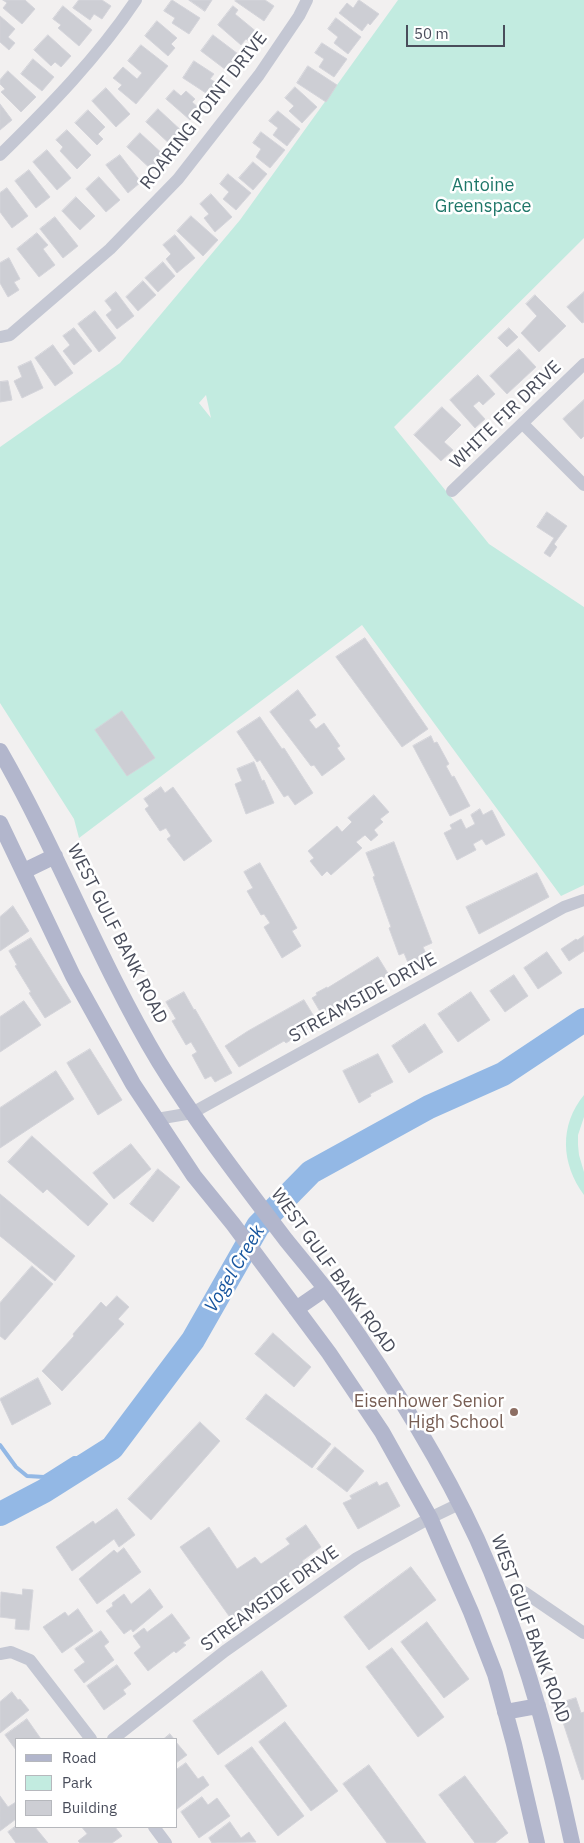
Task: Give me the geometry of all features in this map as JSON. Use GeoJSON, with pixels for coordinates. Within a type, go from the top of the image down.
{"type":"FeatureCollection","features":[{"type":"Feature","properties":{"kind":"main road","name":"WEST GULF BANK ROAD"},"geometry":{"type":"LineString","coordinates":[[0,750],[55,856],[118,987],[159,1061],[192,1113],[325,1288],[384,1374],[434,1455],[477,1540],[501,1598],[530,1679],[556,1767],[572,1843]]}},
{"type":"Feature","properties":{"kind":"main road"},"geometry":{"type":"LineString","coordinates":[[0,824],[73,976],[133,1084],[194,1176],[233,1224],[329,1353],[382,1432],[430,1518],[471,1612],[494,1674],[538,1843]]}},
{"type":"Feature","properties":{"kind":"main road"},"geometry":{"type":"LineString","coordinates":[[24,872],[55,856]]}},
{"type":"Feature","properties":{"kind":"main road"},"geometry":{"type":"LineString","coordinates":[[296,1308],[325,1288]]}},
{"type":"Feature","properties":{"kind":"main road"},"geometry":{"type":"LineString","coordinates":[[505,1712],[538,1706]]}},
{"type":"Feature","properties":{"kind":"street"},"geometry":{"type":"LineString","coordinates":[[0,155],[35,121],[115,32],[136,0]]}},
{"type":"Feature","properties":{"kind":"street","name":"ROARING POINT DRIVE"},"geometry":{"type":"LineString","coordinates":[[0,337],[10,335],[110,249],[178,179],[259,75],[299,16],[307,0]]}},
{"type":"Feature","properties":{"kind":"street","name":"WHITE FIR DRIVE"},"geometry":{"type":"LineString","coordinates":[[452,491],[584,364]]}},
{"type":"Feature","properties":{"kind":"street"},"geometry":{"type":"LineString","coordinates":[[523,424],[584,485]]}},
{"type":"Feature","properties":{"kind":"street","name":"STREAMSIDE DRIVE"},"geometry":{"type":"LineString","coordinates":[[157,1120],[192,1113],[564,907],[584,900]]}},
{"type":"Feature","properties":{"kind":"street","name":"STREAMSIDE DRIVE"},"geometry":{"type":"LineString","coordinates":[[114,1738],[225,1651],[357,1558],[459,1504]]}},
{"type":"Feature","properties":{"kind":"street"},"geometry":{"type":"LineString","coordinates":[[501,1598],[524,1592],[584,1633]]}},
{"type":"Feature","properties":{"kind":"street"},"geometry":{"type":"LineString","coordinates":[[5,1653],[30,1660],[90,1738]]}},
{"type":"Feature","properties":{"kind":"street"},"geometry":{"type":"LineString","coordinates":[[155,1828],[166,1843]]}},
{"type":"Feature","properties":{"kind":"green space","name":"Antoine Greenspace"},"geometry":{"type":"Polygon","coordinates":[[[398,0],[584,0],[584,238],[394,427],[489,544],[584,607],[584,885],[561,896],[362,625],[79,838],[74,819],[0,703],[0,447],[120,363],[240,220],[398,0]],[[206,395],[199,403],[211,418],[206,395]]]}},
{"type":"Feature","properties":{"kind":"green space"},"geometry":{"type":"Polygon","coordinates":[[[584,1095],[584,1117],[578,1135],[578,1145],[584,1172],[584,1195],[571,1171],[566,1145],[570,1119],[584,1095]]]}},
{"type":"Feature","properties":{"kind":"building"},"geometry":{"type":"Polygon","coordinates":[[[3,0],[25,0],[35,9],[22,24],[3,8],[7,3],[3,0]]]}},
{"type":"Feature","properties":{"kind":"building"},"geometry":{"type":"Polygon","coordinates":[[[79,0],[102,0],[111,6],[102,19],[94,14],[90,20],[73,8],[79,0]]]}},
{"type":"Feature","properties":{"kind":"building"},"geometry":{"type":"Polygon","coordinates":[[[172,0],[200,18],[189,34],[172,23],[175,18],[164,11],[172,0]]]}},
{"type":"Feature","properties":{"kind":"building"},"geometry":{"type":"Polygon","coordinates":[[[189,0],[212,0],[205,11],[189,0]]]}},
{"type":"Feature","properties":{"kind":"building"},"geometry":{"type":"Polygon","coordinates":[[[236,0],[265,0],[274,6],[264,21],[236,0]]]}},
{"type":"Feature","properties":{"kind":"building"},"geometry":{"type":"Polygon","coordinates":[[[359,0],[379,14],[362,31],[339,13],[347,3],[353,8],[359,0]]]}},
{"type":"Feature","properties":{"kind":"building"},"geometry":{"type":"Polygon","coordinates":[[[63,6],[92,30],[79,46],[58,28],[61,25],[53,19],[63,6]]]}},
{"type":"Feature","properties":{"kind":"building"},"geometry":{"type":"Polygon","coordinates":[[[233,6],[238,10],[235,14],[258,33],[250,42],[246,39],[241,45],[218,25],[233,6]]]}},
{"type":"Feature","properties":{"kind":"building"},"geometry":{"type":"Polygon","coordinates":[[[0,16],[15,29],[8,37],[15,43],[9,50],[0,42],[0,16]]]}},
{"type":"Feature","properties":{"kind":"building"},"geometry":{"type":"Polygon","coordinates":[[[336,18],[361,37],[348,54],[334,43],[338,37],[328,29],[336,18]]]}},
{"type":"Feature","properties":{"kind":"building"},"geometry":{"type":"Polygon","coordinates":[[[157,21],[177,38],[171,44],[175,48],[168,56],[145,36],[157,21]]]}},
{"type":"Feature","properties":{"kind":"building"},"geometry":{"type":"Polygon","coordinates":[[[48,35],[71,56],[61,67],[55,62],[51,66],[34,50],[48,35]]]}},
{"type":"Feature","properties":{"kind":"building"},"geometry":{"type":"Polygon","coordinates":[[[213,35],[242,57],[230,73],[201,51],[213,35]]]}},
{"type":"Feature","properties":{"kind":"building"},"geometry":{"type":"Polygon","coordinates":[[[322,43],[347,59],[334,77],[319,67],[324,59],[315,53],[322,43]]]}},
{"type":"Feature","properties":{"kind":"building"},"geometry":{"type":"Polygon","coordinates":[[[141,45],[168,66],[136,104],[118,89],[122,85],[113,78],[123,67],[137,79],[142,73],[128,61],[141,45]]]}},
{"type":"Feature","properties":{"kind":"building"},"geometry":{"type":"Polygon","coordinates":[[[33,59],[54,77],[42,91],[21,74],[33,59]]]}},
{"type":"Feature","properties":{"kind":"building"},"geometry":{"type":"Polygon","coordinates":[[[194,61],[214,74],[210,79],[220,85],[212,97],[183,78],[194,61]]]}},
{"type":"Feature","properties":{"kind":"building"},"geometry":{"type":"Polygon","coordinates":[[[308,66],[337,85],[326,102],[297,83],[308,66]]]}},
{"type":"Feature","properties":{"kind":"building"},"geometry":{"type":"Polygon","coordinates":[[[8,71],[36,97],[21,112],[1,92],[5,89],[0,84],[0,80],[8,71]]]}},
{"type":"Feature","properties":{"kind":"building"},"geometry":{"type":"Polygon","coordinates":[[[295,87],[317,107],[302,123],[289,111],[294,106],[285,98],[295,87]]]}},
{"type":"Feature","properties":{"kind":"building"},"geometry":{"type":"Polygon","coordinates":[[[106,88],[130,114],[116,127],[92,101],[106,88]]]}},
{"type":"Feature","properties":{"kind":"building"},"geometry":{"type":"Polygon","coordinates":[[[174,90],[181,96],[186,91],[195,99],[192,102],[200,109],[190,120],[166,99],[174,90]]]}},
{"type":"Feature","properties":{"kind":"building"},"geometry":{"type":"Polygon","coordinates":[[[0,104],[12,120],[0,130],[0,104]]]}},
{"type":"Feature","properties":{"kind":"building"},"geometry":{"type":"Polygon","coordinates":[[[158,109],[184,133],[172,146],[146,122],[158,109]]]}},
{"type":"Feature","properties":{"kind":"building"},"geometry":{"type":"Polygon","coordinates":[[[88,110],[105,127],[98,134],[103,139],[97,145],[75,123],[88,110]]]}},
{"type":"Feature","properties":{"kind":"building"},"geometry":{"type":"Polygon","coordinates":[[[278,111],[300,129],[287,146],[273,135],[278,128],[269,121],[278,111]]]}},
{"type":"Feature","properties":{"kind":"building"},"geometry":{"type":"Polygon","coordinates":[[[67,130],[91,155],[77,169],[60,151],[63,147],[56,140],[67,130]]]}},
{"type":"Feature","properties":{"kind":"building"},"geometry":{"type":"Polygon","coordinates":[[[261,132],[285,150],[270,168],[256,157],[261,149],[253,143],[261,132]]]}},
{"type":"Feature","properties":{"kind":"building"},"geometry":{"type":"Polygon","coordinates":[[[140,133],[166,157],[153,171],[127,147],[140,133]]]}},
{"type":"Feature","properties":{"kind":"building"},"geometry":{"type":"Polygon","coordinates":[[[47,150],[71,178],[57,190],[33,162],[47,150]]]}},
{"type":"Feature","properties":{"kind":"building"},"geometry":{"type":"Polygon","coordinates":[[[120,155],[141,182],[128,193],[106,165],[120,155]]]}},
{"type":"Feature","properties":{"kind":"building"},"geometry":{"type":"Polygon","coordinates":[[[253,162],[267,174],[253,190],[239,178],[253,162]]]}},
{"type":"Feature","properties":{"kind":"building"},"geometry":{"type":"Polygon","coordinates":[[[29,170],[50,197],[36,208],[15,181],[29,170]]]}},
{"type":"Feature","properties":{"kind":"building"},"geometry":{"type":"Polygon","coordinates":[[[228,174],[251,193],[236,210],[223,199],[229,192],[220,184],[228,174]]]}},
{"type":"Feature","properties":{"kind":"building"},"geometry":{"type":"Polygon","coordinates":[[[99,177],[120,200],[106,212],[86,189],[99,177]]]}},
{"type":"Feature","properties":{"kind":"building"},"geometry":{"type":"Polygon","coordinates":[[[7,188],[28,216],[12,228],[0,212],[0,193],[7,188]]]}},
{"type":"Feature","properties":{"kind":"building"},"geometry":{"type":"Polygon","coordinates":[[[211,194],[232,217],[215,232],[204,218],[209,214],[200,204],[211,194]]]}},
{"type":"Feature","properties":{"kind":"building"},"geometry":{"type":"Polygon","coordinates":[[[76,197],[95,216],[80,230],[62,211],[76,197]]]}},
{"type":"Feature","properties":{"kind":"building"},"geometry":{"type":"Polygon","coordinates":[[[191,216],[218,240],[203,256],[177,231],[191,216]]]}},
{"type":"Feature","properties":{"kind":"building"},"geometry":{"type":"Polygon","coordinates":[[[55,217],[78,246],[63,258],[40,229],[55,217]]]}},
{"type":"Feature","properties":{"kind":"building"},"geometry":{"type":"Polygon","coordinates":[[[37,233],[48,245],[43,249],[55,265],[39,277],[17,249],[37,233]]]}},
{"type":"Feature","properties":{"kind":"building"},"geometry":{"type":"Polygon","coordinates":[[[175,235],[195,258],[177,273],[166,259],[171,254],[163,245],[175,235]]]}},
{"type":"Feature","properties":{"kind":"building"},"geometry":{"type":"Polygon","coordinates":[[[9,258],[20,279],[14,282],[19,290],[8,297],[0,283],[0,263],[9,258]]]}},
{"type":"Feature","properties":{"kind":"building"},"geometry":{"type":"Polygon","coordinates":[[[163,262],[175,276],[158,292],[145,278],[163,262]]]}},
{"type":"Feature","properties":{"kind":"building"},"geometry":{"type":"Polygon","coordinates":[[[143,281],[156,295],[138,311],[126,297],[143,281]]]}},
{"type":"Feature","properties":{"kind":"building"},"geometry":{"type":"Polygon","coordinates":[[[116,292],[134,316],[117,329],[106,315],[112,310],[105,301],[116,292]]]}},
{"type":"Feature","properties":{"kind":"building"},"geometry":{"type":"Polygon","coordinates":[[[584,292],[584,322],[582,323],[567,307],[584,292]]]}},
{"type":"Feature","properties":{"kind":"building"},"geometry":{"type":"Polygon","coordinates":[[[535,295],[566,326],[539,352],[521,333],[537,316],[526,304],[535,295]]]}},
{"type":"Feature","properties":{"kind":"building"},"geometry":{"type":"Polygon","coordinates":[[[95,311],[116,338],[99,352],[78,324],[95,311]]]}},
{"type":"Feature","properties":{"kind":"building"},"geometry":{"type":"Polygon","coordinates":[[[74,328],[92,351],[74,365],[63,351],[70,345],[63,336],[74,328]]]}},
{"type":"Feature","properties":{"kind":"building"},"geometry":{"type":"Polygon","coordinates":[[[509,328],[518,337],[507,347],[498,338],[509,328]]]}},
{"type":"Feature","properties":{"kind":"building"},"geometry":{"type":"Polygon","coordinates":[[[53,345],[73,373],[55,386],[35,358],[53,345]]]}},
{"type":"Feature","properties":{"kind":"building"},"geometry":{"type":"Polygon","coordinates":[[[519,349],[536,367],[507,394],[490,376],[519,349]]]}},
{"type":"Feature","properties":{"kind":"building"},"geometry":{"type":"Polygon","coordinates":[[[31,361],[43,388],[22,398],[14,381],[22,377],[18,367],[31,361]]]}},
{"type":"Feature","properties":{"kind":"building"},"geometry":{"type":"Polygon","coordinates":[[[478,375],[495,394],[483,405],[479,401],[473,406],[485,419],[475,428],[450,400],[478,375]]]}},
{"type":"Feature","properties":{"kind":"building"},"geometry":{"type":"Polygon","coordinates":[[[8,381],[12,400],[0,402],[0,382],[8,381]]]}},
{"type":"Feature","properties":{"kind":"building"},"geometry":{"type":"Polygon","coordinates":[[[584,400],[584,436],[581,439],[563,419],[584,400]]]}},
{"type":"Feature","properties":{"kind":"building"},"geometry":{"type":"Polygon","coordinates":[[[442,407],[461,425],[444,442],[453,450],[441,461],[414,435],[442,407]]]}},
{"type":"Feature","properties":{"kind":"building"},"geometry":{"type":"Polygon","coordinates":[[[547,512],[567,526],[554,544],[557,547],[550,557],[544,553],[554,538],[537,527],[547,512]]]}},
{"type":"Feature","properties":{"kind":"building"},"geometry":{"type":"Polygon","coordinates":[[[365,638],[428,729],[402,747],[336,657],[365,638]]]}},
{"type":"Feature","properties":{"kind":"building"},"geometry":{"type":"Polygon","coordinates":[[[298,690],[316,715],[309,720],[316,729],[324,723],[340,746],[337,748],[345,759],[322,776],[314,765],[311,766],[270,712],[298,690]]]}},
{"type":"Feature","properties":{"kind":"building"},"geometry":{"type":"Polygon","coordinates":[[[122,711],[155,758],[127,776],[95,730],[122,711]]]}},
{"type":"Feature","properties":{"kind":"building"},"geometry":{"type":"Polygon","coordinates":[[[260,717],[282,749],[284,748],[313,793],[295,805],[288,795],[284,797],[260,760],[257,762],[237,732],[260,717]]]}},
{"type":"Feature","properties":{"kind":"building"},"geometry":{"type":"Polygon","coordinates":[[[431,736],[434,743],[437,742],[449,764],[446,766],[452,777],[454,776],[470,806],[450,816],[413,746],[431,736]]]}},
{"type":"Feature","properties":{"kind":"building"},"geometry":{"type":"Polygon","coordinates":[[[254,762],[274,803],[246,814],[235,784],[242,781],[237,769],[254,762]]]}},
{"type":"Feature","properties":{"kind":"building"},"geometry":{"type":"Polygon","coordinates":[[[161,787],[165,793],[173,787],[212,841],[184,861],[167,839],[171,836],[166,828],[160,831],[145,809],[149,806],[144,799],[161,787]]]}},
{"type":"Feature","properties":{"kind":"building"},"geometry":{"type":"Polygon","coordinates":[[[374,795],[389,812],[380,819],[383,822],[374,830],[378,835],[371,841],[365,835],[356,842],[362,848],[331,875],[327,871],[322,876],[310,861],[314,858],[308,851],[337,826],[342,832],[352,822],[348,818],[374,795]]]}},
{"type":"Feature","properties":{"kind":"building"},"geometry":{"type":"Polygon","coordinates":[[[480,809],[483,815],[492,810],[505,835],[486,845],[482,839],[473,844],[476,850],[457,860],[444,833],[452,829],[450,825],[461,819],[466,829],[475,824],[471,815],[480,809]]]}},
{"type":"Feature","properties":{"kind":"building"},"geometry":{"type":"Polygon","coordinates":[[[394,842],[432,943],[423,947],[428,958],[409,965],[404,953],[399,955],[366,853],[394,842]]]}},
{"type":"Feature","properties":{"kind":"building"},"geometry":{"type":"Polygon","coordinates":[[[260,863],[297,928],[292,931],[301,946],[282,958],[264,927],[270,923],[264,914],[261,915],[247,891],[253,888],[244,872],[260,863]]]}},
{"type":"Feature","properties":{"kind":"building"},"geometry":{"type":"Polygon","coordinates":[[[537,873],[549,897],[479,934],[466,907],[537,873]]]}},
{"type":"Feature","properties":{"kind":"building"},"geometry":{"type":"Polygon","coordinates":[[[13,906],[29,931],[0,951],[0,917],[13,906]]]}},
{"type":"Feature","properties":{"kind":"building"},"geometry":{"type":"Polygon","coordinates":[[[584,936],[584,951],[569,961],[561,949],[584,936]]]}},
{"type":"Feature","properties":{"kind":"building"},"geometry":{"type":"Polygon","coordinates":[[[31,938],[71,1002],[45,1018],[29,993],[31,992],[15,966],[17,965],[9,951],[31,938]]]}},
{"type":"Feature","properties":{"kind":"building"},"geometry":{"type":"Polygon","coordinates":[[[547,952],[562,973],[538,989],[524,968],[547,952]]]}},
{"type":"Feature","properties":{"kind":"building"},"geometry":{"type":"Polygon","coordinates":[[[378,957],[389,975],[382,978],[386,984],[363,998],[359,992],[349,998],[352,1004],[325,1020],[312,998],[317,995],[316,993],[378,957]]]}},
{"type":"Feature","properties":{"kind":"building"},"geometry":{"type":"Polygon","coordinates":[[[514,975],[528,996],[505,1012],[490,991],[514,975]]]}},
{"type":"Feature","properties":{"kind":"building"},"geometry":{"type":"Polygon","coordinates":[[[184,992],[232,1073],[215,1082],[211,1076],[205,1079],[192,1055],[197,1052],[191,1042],[186,1045],[172,1021],[176,1019],[166,1002],[184,992]]]}},
{"type":"Feature","properties":{"kind":"building"},"geometry":{"type":"Polygon","coordinates":[[[471,992],[490,1020],[458,1042],[438,1014],[471,992]]]}},
{"type":"Feature","properties":{"kind":"building"},"geometry":{"type":"Polygon","coordinates":[[[304,1000],[318,1023],[286,1043],[284,1041],[239,1067],[225,1046],[304,1000]]]}},
{"type":"Feature","properties":{"kind":"building"},"geometry":{"type":"Polygon","coordinates":[[[24,1001],[41,1025],[0,1052],[0,1017],[24,1001]]]}},
{"type":"Feature","properties":{"kind":"building"},"geometry":{"type":"Polygon","coordinates":[[[425,1024],[443,1052],[409,1073],[392,1046],[425,1024]]]}},
{"type":"Feature","properties":{"kind":"building"},"geometry":{"type":"Polygon","coordinates":[[[90,1049],[122,1100],[98,1115],[67,1063],[90,1049]]]}},
{"type":"Feature","properties":{"kind":"building"},"geometry":{"type":"Polygon","coordinates":[[[378,1054],[393,1082],[370,1094],[371,1096],[359,1103],[343,1071],[378,1054]]]}},
{"type":"Feature","properties":{"kind":"building"},"geometry":{"type":"Polygon","coordinates":[[[56,1071],[74,1099],[0,1148],[0,1108],[56,1071]]]}},
{"type":"Feature","properties":{"kind":"building"},"geometry":{"type":"Polygon","coordinates":[[[32,1136],[108,1204],[88,1226],[47,1189],[43,1193],[8,1162],[32,1136]]]}},
{"type":"Feature","properties":{"kind":"building"},"geometry":{"type":"Polygon","coordinates":[[[131,1144],[151,1169],[114,1199],[93,1173],[131,1144]]]}},
{"type":"Feature","properties":{"kind":"building"},"geometry":{"type":"Polygon","coordinates":[[[158,1169],[180,1187],[153,1222],[130,1204],[158,1169]]]}},
{"type":"Feature","properties":{"kind":"building"},"geometry":{"type":"Polygon","coordinates":[[[0,1194],[75,1256],[55,1281],[0,1236],[0,1194]]]}},
{"type":"Feature","properties":{"kind":"building"},"geometry":{"type":"Polygon","coordinates":[[[32,1266],[53,1284],[5,1340],[0,1336],[0,1303],[32,1266]]]}},
{"type":"Feature","properties":{"kind":"building"},"geometry":{"type":"Polygon","coordinates":[[[117,1296],[129,1307],[118,1319],[124,1324],[62,1391],[42,1371],[74,1336],[73,1334],[101,1302],[106,1307],[117,1296]]]}},
{"type":"Feature","properties":{"kind":"building"},"geometry":{"type":"Polygon","coordinates":[[[273,1333],[311,1367],[294,1387],[255,1354],[273,1333]]]}},
{"type":"Feature","properties":{"kind":"building"},"geometry":{"type":"Polygon","coordinates":[[[38,1378],[51,1404],[12,1425],[0,1399],[38,1378]]]}},
{"type":"Feature","properties":{"kind":"building"},"geometry":{"type":"Polygon","coordinates":[[[266,1394],[331,1444],[312,1468],[246,1419],[266,1394]]]}},
{"type":"Feature","properties":{"kind":"building"},"geometry":{"type":"Polygon","coordinates":[[[200,1422],[220,1441],[151,1520],[128,1499],[200,1422]]]}},
{"type":"Feature","properties":{"kind":"building"},"geometry":{"type":"Polygon","coordinates":[[[335,1447],[364,1471],[347,1492],[317,1469],[335,1447]]]}},
{"type":"Feature","properties":{"kind":"building"},"geometry":{"type":"Polygon","coordinates":[[[377,1482],[379,1486],[387,1482],[400,1506],[358,1529],[343,1503],[352,1499],[350,1496],[377,1482]]]}},
{"type":"Feature","properties":{"kind":"building"},"geometry":{"type":"Polygon","coordinates":[[[117,1509],[135,1535],[119,1547],[114,1539],[72,1571],[56,1547],[93,1521],[95,1524],[117,1509]]]}},
{"type":"Feature","properties":{"kind":"building"},"geometry":{"type":"Polygon","coordinates":[[[306,1525],[321,1547],[302,1561],[305,1566],[260,1597],[263,1603],[234,1623],[180,1547],[209,1527],[237,1569],[255,1557],[261,1564],[290,1544],[286,1539],[306,1525]]]}},
{"type":"Feature","properties":{"kind":"building"},"geometry":{"type":"Polygon","coordinates":[[[124,1548],[141,1572],[97,1604],[79,1579],[114,1550],[117,1553],[124,1548]]]}},
{"type":"Feature","properties":{"kind":"building"},"geometry":{"type":"Polygon","coordinates":[[[411,1567],[436,1600],[369,1650],[344,1617],[411,1567]]]}},
{"type":"Feature","properties":{"kind":"building"},"geometry":{"type":"Polygon","coordinates":[[[23,1589],[33,1590],[29,1630],[15,1629],[16,1619],[0,1617],[1,1592],[22,1595],[23,1589]]]}},
{"type":"Feature","properties":{"kind":"building"},"geometry":{"type":"Polygon","coordinates":[[[150,1589],[163,1607],[133,1632],[131,1629],[124,1634],[106,1611],[113,1606],[112,1603],[124,1594],[131,1604],[150,1589]]]}},
{"type":"Feature","properties":{"kind":"building"},"geometry":{"type":"Polygon","coordinates":[[[78,1609],[93,1631],[62,1653],[43,1627],[65,1612],[68,1616],[78,1609]]]}},
{"type":"Feature","properties":{"kind":"building"},"geometry":{"type":"Polygon","coordinates":[[[172,1614],[190,1638],[183,1643],[186,1645],[176,1653],[174,1651],[148,1671],[134,1653],[141,1647],[133,1636],[144,1628],[147,1632],[172,1614]]]}},
{"type":"Feature","properties":{"kind":"building"},"geometry":{"type":"Polygon","coordinates":[[[427,1622],[469,1679],[444,1698],[401,1642],[427,1622]]]}},
{"type":"Feature","properties":{"kind":"building"},"geometry":{"type":"Polygon","coordinates":[[[101,1631],[109,1642],[104,1646],[114,1660],[84,1683],[74,1670],[85,1662],[75,1649],[101,1631]]]}},
{"type":"Feature","properties":{"kind":"building"},"geometry":{"type":"Polygon","coordinates":[[[392,1648],[444,1717],[418,1737],[366,1667],[392,1648]]]}},
{"type":"Feature","properties":{"kind":"building"},"geometry":{"type":"Polygon","coordinates":[[[117,1665],[131,1684],[123,1690],[126,1694],[104,1710],[87,1686],[117,1665]]]}},
{"type":"Feature","properties":{"kind":"building"},"geometry":{"type":"Polygon","coordinates":[[[262,1671],[287,1706],[218,1755],[193,1721],[262,1671]]]}},
{"type":"Feature","properties":{"kind":"building"},"geometry":{"type":"Polygon","coordinates":[[[12,1692],[29,1710],[0,1733],[0,1702],[12,1692]]]}},
{"type":"Feature","properties":{"kind":"building"},"geometry":{"type":"Polygon","coordinates":[[[576,1698],[581,1713],[584,1712],[584,1779],[582,1780],[557,1704],[576,1698]]]}},
{"type":"Feature","properties":{"kind":"building"},"geometry":{"type":"Polygon","coordinates":[[[27,1719],[40,1738],[15,1738],[15,1749],[5,1735],[27,1719]]]}},
{"type":"Feature","properties":{"kind":"building"},"geometry":{"type":"Polygon","coordinates":[[[285,1722],[338,1791],[311,1811],[259,1742],[285,1722]]]}},
{"type":"Feature","properties":{"kind":"building"},"geometry":{"type":"Polygon","coordinates":[[[170,1734],[173,1738],[165,1738],[170,1734]]]}},
{"type":"Feature","properties":{"kind":"building"},"geometry":{"type":"Polygon","coordinates":[[[178,1744],[187,1755],[178,1762],[178,1744]]]}},
{"type":"Feature","properties":{"kind":"building"},"geometry":{"type":"Polygon","coordinates":[[[252,1747],[304,1816],[278,1836],[225,1766],[252,1747]]]}},
{"type":"Feature","properties":{"kind":"building"},"geometry":{"type":"Polygon","coordinates":[[[186,1763],[198,1779],[203,1776],[209,1785],[178,1808],[178,1769],[186,1763]]]}},
{"type":"Feature","properties":{"kind":"building"},"geometry":{"type":"Polygon","coordinates":[[[369,1765],[426,1843],[387,1843],[343,1784],[369,1765]]]}},
{"type":"Feature","properties":{"kind":"building"},"geometry":{"type":"Polygon","coordinates":[[[465,1776],[508,1833],[495,1843],[475,1843],[439,1795],[465,1776]]]}},
{"type":"Feature","properties":{"kind":"building"},"geometry":{"type":"Polygon","coordinates":[[[0,1796],[8,1807],[15,1803],[15,1820],[0,1831],[0,1796]]]}},
{"type":"Feature","properties":{"kind":"building"},"geometry":{"type":"Polygon","coordinates":[[[202,1797],[208,1805],[217,1798],[230,1816],[199,1838],[181,1812],[202,1797]]]}},
{"type":"Feature","properties":{"kind":"building"},"geometry":{"type":"Polygon","coordinates":[[[230,1822],[241,1838],[249,1832],[256,1842],[212,1843],[209,1838],[230,1822]]]}},
{"type":"Feature","properties":{"kind":"building"},"geometry":{"type":"Polygon","coordinates":[[[15,1827],[36,1828],[48,1843],[16,1843],[8,1832],[15,1827]]]}},
{"type":"Feature","properties":{"kind":"building"},"geometry":{"type":"Polygon","coordinates":[[[83,1828],[116,1828],[122,1836],[112,1843],[80,1843],[78,1841],[87,1834],[83,1828]]]}},
{"type":"Feature","properties":{"kind":"waterway","name":"Vogel Creek"},"geometry":{"type":"LineString","coordinates":[[0,1514],[44,1491],[112,1448],[193,1340],[258,1226],[311,1172],[429,1107],[503,1074],[584,1020]]}},
{"type":"Feature","properties":{"kind":"waterway"},"geometry":{"type":"LineString","coordinates":[[0,1445],[16,1467],[27,1476],[44,1477],[74,1458],[94,1459]]}},
{"type":"Feature","properties":{"kind":"place","name":"Eisenhower Senior High School"},"geometry":{"type":"Point","coordinates":[514,1412]}}]}
